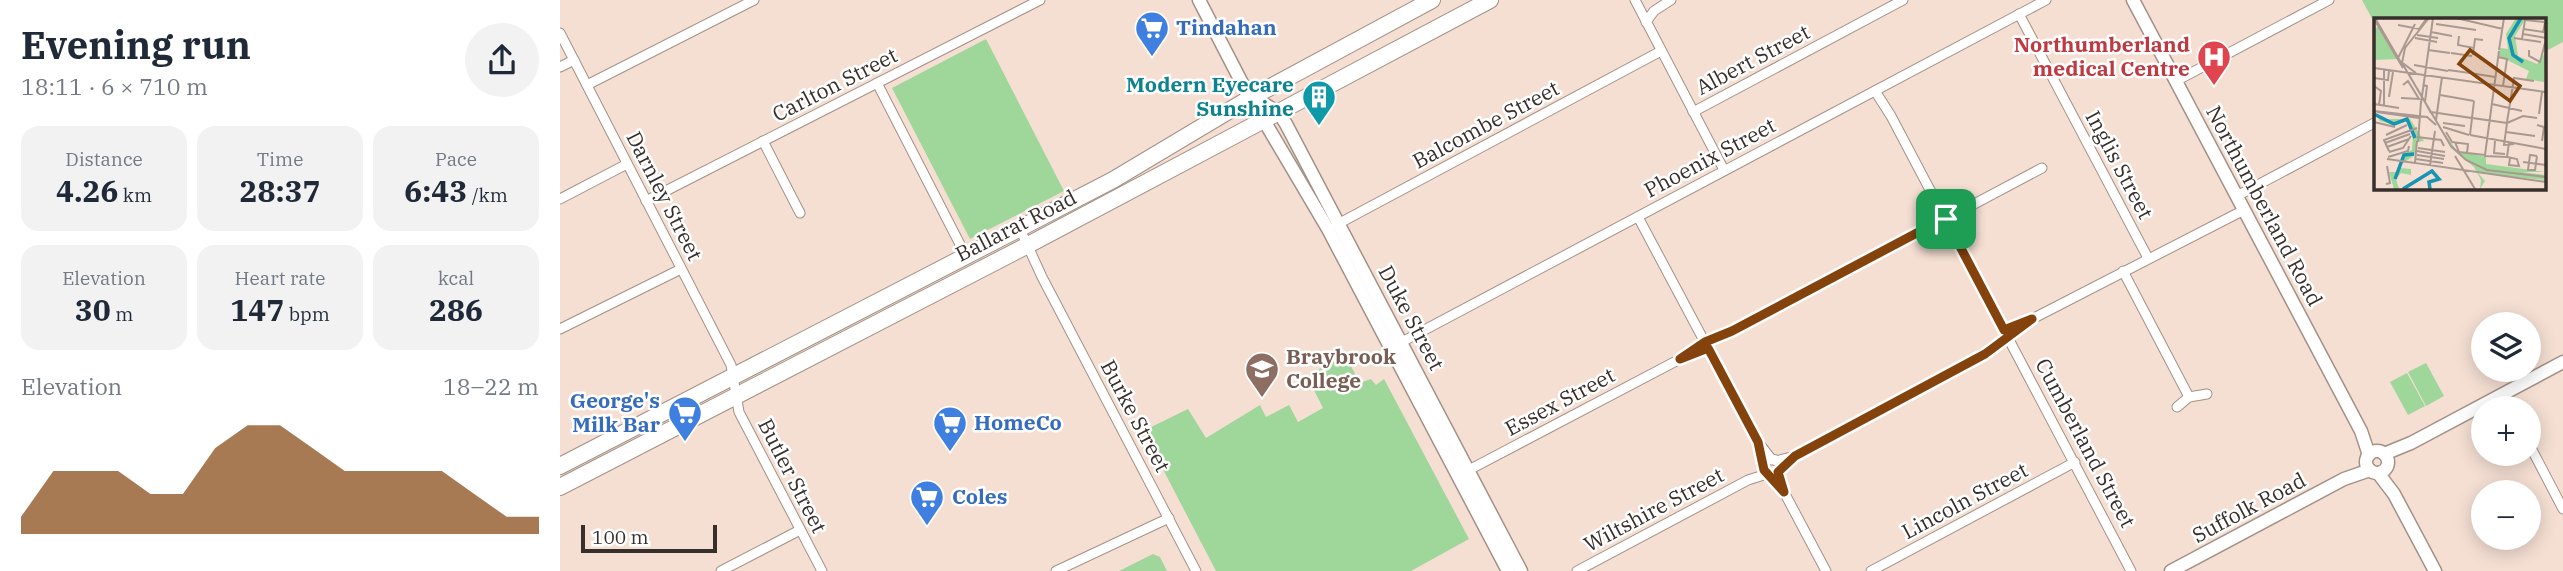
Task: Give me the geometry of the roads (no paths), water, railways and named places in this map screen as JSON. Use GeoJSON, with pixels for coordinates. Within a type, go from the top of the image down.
{"type":"FeatureCollection","features":[{"type":"Feature","properties":{"kind":"highway","name":"Ballarat Road"},"geometry":{"type":"LineString","coordinates":[[560,467],[1020,229],[1169,149],[1252,97],[1432,0]]}},
{"type":"Feature","properties":{"kind":"highway","name":"Ballarat Road"},"geometry":{"type":"LineString","coordinates":[[560,487],[1028,245],[1490,0]]}},
{"type":"Feature","properties":{"kind":"street"},"geometry":{"type":"LineString","coordinates":[[587,85],[754,0]]}},
{"type":"Feature","properties":{"kind":"street","name":"Carlton Street"},"geometry":{"type":"LineString","coordinates":[[646,201],[1040,0]]}},
{"type":"Feature","properties":{"kind":"street","name":"Duke Street"},"geometry":{"type":"LineString","coordinates":[[1199,0],[1234,70],[1264,121],[1334,226],[1403,342],[1508,571]]}},
{"type":"Feature","properties":{"kind":"street"},"geometry":{"type":"LineString","coordinates":[[1635,0],[1724,170]]}},
{"type":"Feature","properties":{"kind":"street"},"geometry":{"type":"LineString","coordinates":[[1646,22],[1654,11],[1671,0]]}},
{"type":"Feature","properties":{"kind":"street","name":"Albert Street"},"geometry":{"type":"LineString","coordinates":[[1693,112],[1903,0]]}},
{"type":"Feature","properties":{"kind":"street","name":"Phoenix Street"},"geometry":{"type":"LineString","coordinates":[[1391,349],[2046,0]]}},
{"type":"Feature","properties":{"kind":"street","name":"Northumberland Road"},"geometry":{"type":"LineString","coordinates":[[2133,0],[2435,571]]}},
{"type":"Feature","properties":{"kind":"street"},"geometry":{"type":"LineString","coordinates":[[2176,81],[2329,0]]}},
{"type":"Feature","properties":{"kind":"street","name":"Inglis Street"},"geometry":{"type":"LineString","coordinates":[[2019,14],[2148,258]]}},
{"type":"Feature","properties":{"kind":"street","name":"Darnley Street"},"geometry":{"type":"LineString","coordinates":[[560,33],[731,365],[735,395]]}},
{"type":"Feature","properties":{"kind":"street","name":"Balcombe Street"},"geometry":{"type":"LineString","coordinates":[[1334,226],[1661,51]]}},
{"type":"Feature","properties":{"kind":"street"},"geometry":{"type":"LineString","coordinates":[[560,67],[574,60]]}},
{"type":"Feature","properties":{"kind":"street"},"geometry":{"type":"LineString","coordinates":[[877,83],[966,256]]}},
{"type":"Feature","properties":{"kind":"street","name":"Cumberland Street"},"geometry":{"type":"LineString","coordinates":[[1877,90],[2132,569]]}},
{"type":"Feature","properties":{"kind":"street","name":"Duke Street"},"geometry":{"type":"LineString","coordinates":[[1252,97],[1279,113],[1391,349],[1521,571]]}},
{"type":"Feature","properties":{"kind":"street","name":"Wiltshire Street"},"geometry":{"type":"LineString","coordinates":[[1577,571],[1985,354],[2032,319],[2212,224],[2374,123]]}},
{"type":"Feature","properties":{"kind":"street"},"geometry":{"type":"LineString","coordinates":[[763,141],[800,213]]}},
{"type":"Feature","properties":{"kind":"street"},"geometry":{"type":"LineString","coordinates":[[560,199],[627,164]]}},
{"type":"Feature","properties":{"kind":"street","name":"Essex Street"},"geometry":{"type":"LineString","coordinates":[[1463,474],[2042,168]]}},
{"type":"Feature","properties":{"kind":"street"},"geometry":{"type":"LineString","coordinates":[[1638,216],[1826,571]]}},
{"type":"Feature","properties":{"kind":"street","name":"Burke Street"},"geometry":{"type":"LineString","coordinates":[[1020,229],[1042,277],[1196,571]]}},
{"type":"Feature","properties":{"kind":"street","name":"Burke Street"},"geometry":{"type":"LineString","coordinates":[[1012,253],[1030,263],[1042,277]]}},
{"type":"Feature","properties":{"kind":"street"},"geometry":{"type":"LineString","coordinates":[[561,327],[681,269]]}},
{"type":"Feature","properties":{"kind":"street"},"geometry":{"type":"LineString","coordinates":[[2123,271],[2189,397]]}},
{"type":"Feature","properties":{"kind":"street","name":"Suffolk Road"},"geometry":{"type":"LineString","coordinates":[[2171,571],[2563,362]]}},
{"type":"Feature","properties":{"kind":"street"},"geometry":{"type":"LineString","coordinates":[[2177,407],[2189,397],[2207,394]]}},
{"type":"Feature","properties":{"kind":"street","name":"Butler Street"},"geometry":{"type":"LineString","coordinates":[[735,395],[739,411],[822,571]]}},
{"type":"Feature","properties":{"kind":"street","name":"Lincoln Street"},"geometry":{"type":"LineString","coordinates":[[1871,571],[2075,462]]}},
{"type":"Feature","properties":{"kind":"street"},"geometry":{"type":"LineString","coordinates":[[2541,466],[2563,509]]}},
{"type":"Feature","properties":{"kind":"street"},"geometry":{"type":"LineString","coordinates":[[1056,571],[1169,518]]}},
{"type":"Feature","properties":{"kind":"street"},"geometry":{"type":"LineString","coordinates":[[721,571],[800,530]]}},
{"type":"Feature","properties":{"kind":"place","name":"Tindahan"},"geometry":{"type":"Point","coordinates":[1152,58]}},
{"type":"Feature","properties":{"kind":"place","name":"Northumberland medical Centre"},"geometry":{"type":"Point","coordinates":[2214,87]}},
{"type":"Feature","properties":{"kind":"place","name":"Modern Eyecare Sunshine"},"geometry":{"type":"Point","coordinates":[1319,127]}},
{"type":"Feature","properties":{"kind":"place","name":"Braybrook College"},"geometry":{"type":"Point","coordinates":[1262,399]}},
{"type":"Feature","properties":{"kind":"place","name":"George's Milk Bar"},"geometry":{"type":"Point","coordinates":[685,443]}},
{"type":"Feature","properties":{"kind":"place","name":"HomeCo"},"geometry":{"type":"Point","coordinates":[950,453]}},
{"type":"Feature","properties":{"kind":"place","name":"Coles"},"geometry":{"type":"Point","coordinates":[927,527]}}]}
